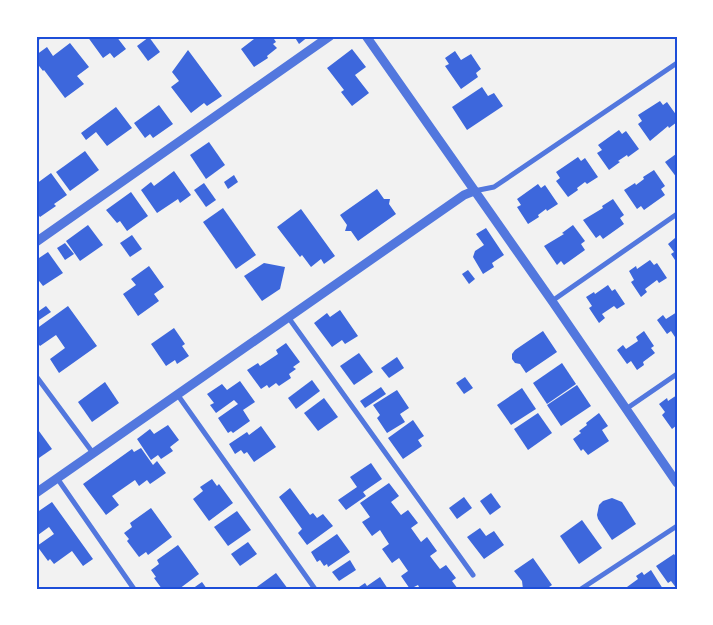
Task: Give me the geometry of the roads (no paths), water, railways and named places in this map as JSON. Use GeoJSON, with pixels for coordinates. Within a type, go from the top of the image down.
{"type":"FeatureCollection","features":[{"type":"Feature","properties":{"kind":"street"},"geometry":{"type":"LineString","coordinates":[[36,39],[40,36]]}},
{"type":"Feature","properties":{"kind":"street"},"geometry":{"type":"LineString","coordinates":[[36,242],[330,36]]}},
{"type":"Feature","properties":{"kind":"street"},"geometry":{"type":"LineString","coordinates":[[366,36],[677,483]]}},
{"type":"Feature","properties":{"kind":"street"},"geometry":{"type":"LineString","coordinates":[[36,493],[464,195],[494,187],[677,63]]}},
{"type":"Feature","properties":{"kind":"street"},"geometry":{"type":"LineString","coordinates":[[552,301],[677,214]]}},
{"type":"Feature","properties":{"kind":"street"},"geometry":{"type":"LineString","coordinates":[[288,317],[473,575]]}},
{"type":"Feature","properties":{"kind":"street"},"geometry":{"type":"LineString","coordinates":[[626,410],[677,374]]}},
{"type":"Feature","properties":{"kind":"street"},"geometry":{"type":"LineString","coordinates":[[36,376],[93,453]]}},
{"type":"Feature","properties":{"kind":"street"},"geometry":{"type":"LineString","coordinates":[[177,394],[315,589]]}},
{"type":"Feature","properties":{"kind":"street"},"geometry":{"type":"LineString","coordinates":[[57,478],[134,589]]}},
{"type":"Feature","properties":{"kind":"street"},"geometry":{"type":"LineString","coordinates":[[581,589],[677,526]]}}]}
